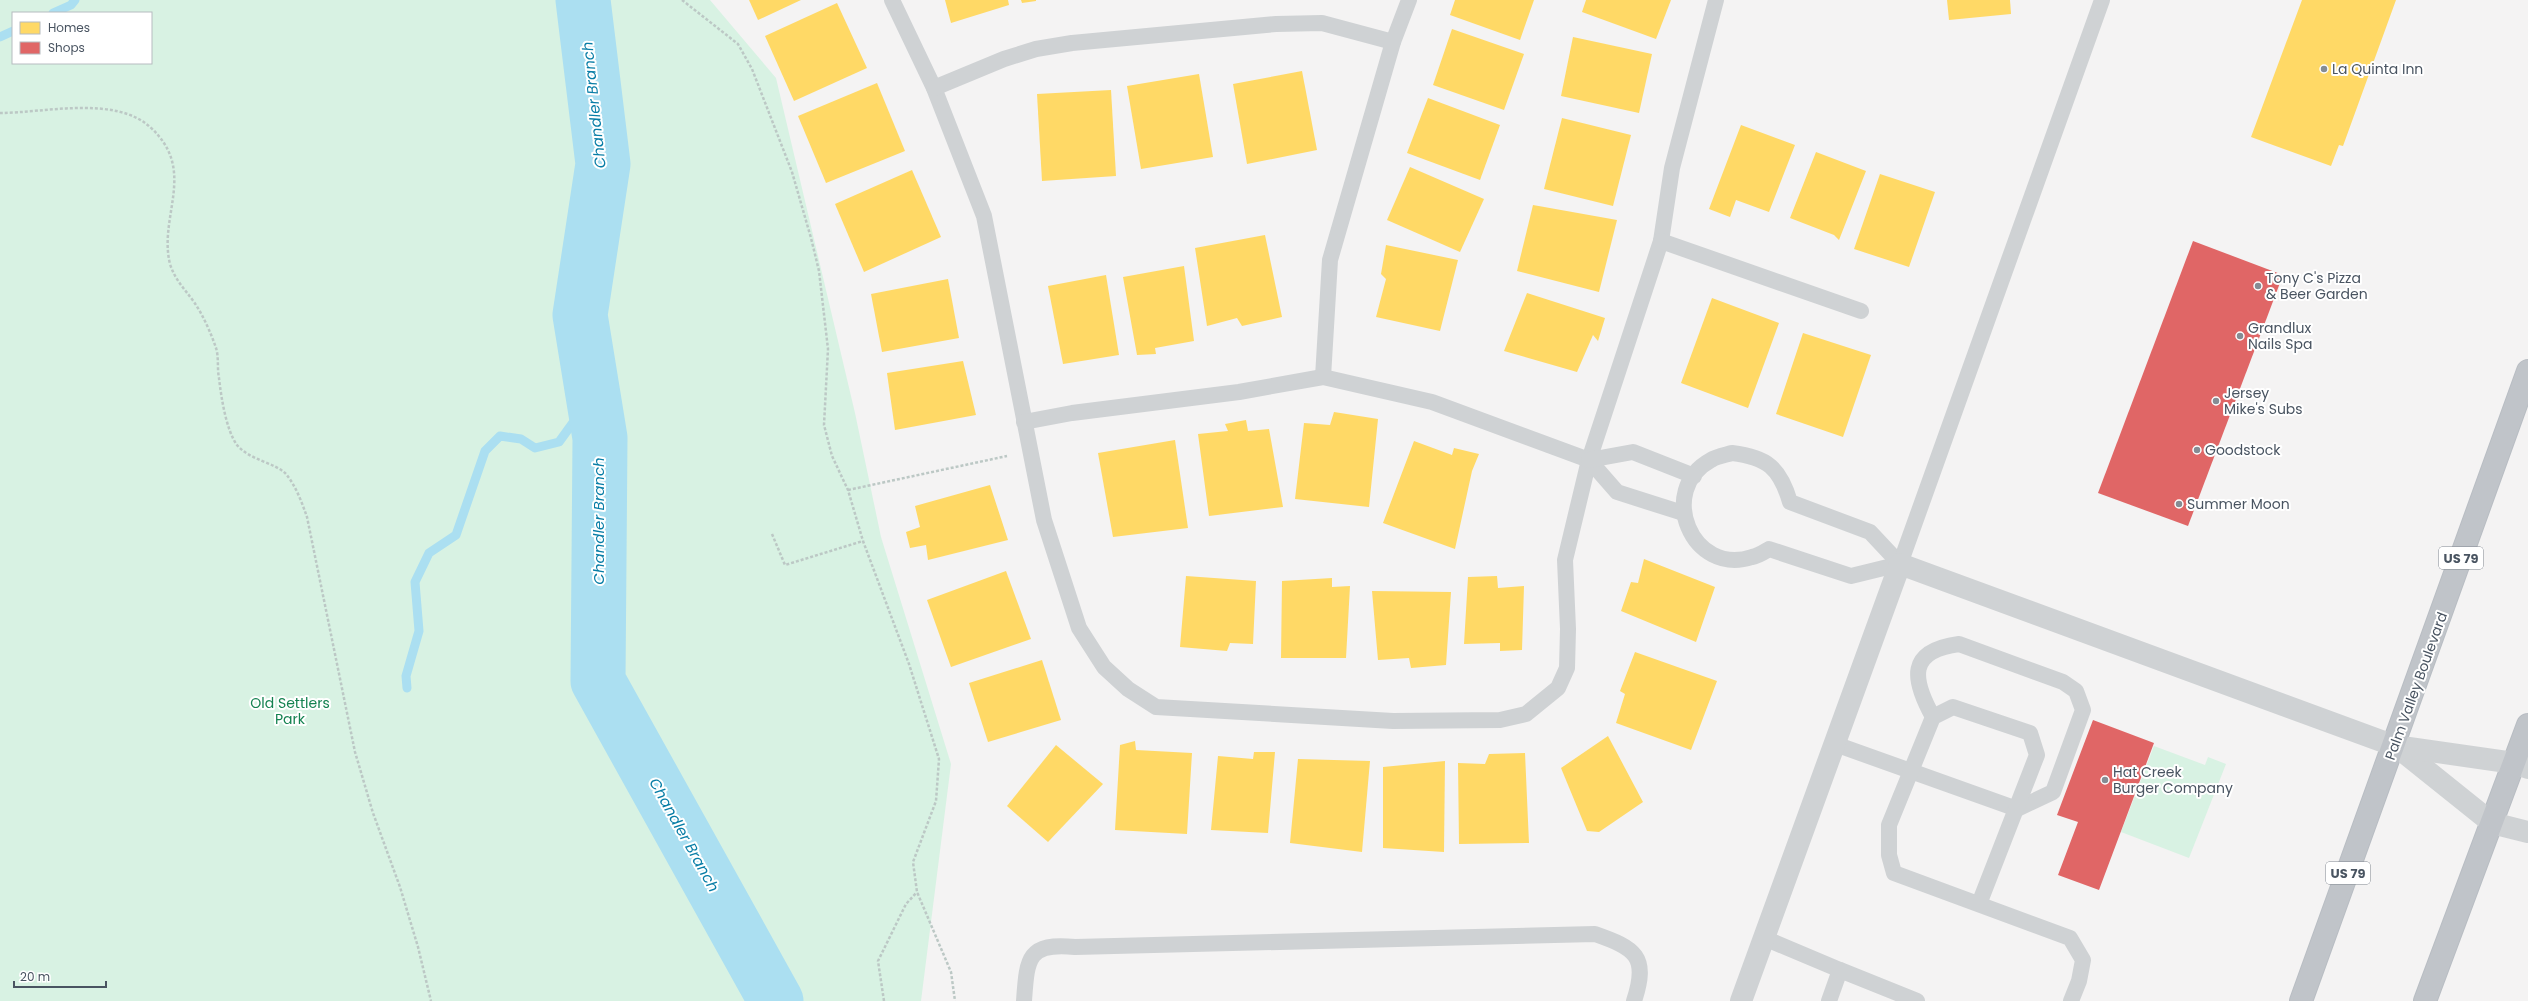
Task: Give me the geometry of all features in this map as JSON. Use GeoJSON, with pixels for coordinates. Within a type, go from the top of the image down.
{"type":"FeatureCollection","features":[{"type":"Feature","properties":{"kind":"highway","name":"Palm Valley Boulevard"},"geometry":{"type":"LineString","coordinates":[[2301,1001],[2395,746],[2528,371]]}},
{"type":"Feature","properties":{"kind":"highway"},"geometry":{"type":"LineString","coordinates":[[2425,1001],[2492,823],[2521,766],[2528,725]]}},
{"type":"Feature","properties":{"kind":"street"},"geometry":{"type":"LineString","coordinates":[[1741,1001],[1900,564],[2395,746],[2521,766]]}},
{"type":"Feature","properties":{"kind":"street"},"geometry":{"type":"LineString","coordinates":[[2395,746],[2492,823],[2528,832]]}},
{"type":"Feature","properties":{"kind":"lane"},"geometry":{"type":"LineString","coordinates":[[892,0],[934,88],[984,216],[1044,520],[1079,628],[1104,667],[1128,689],[1156,707],[1393,721],[1500,720],[1526,714],[1558,688],[1567,668],[1568,629],[1565,560],[1589,460],[1660,241],[1672,168],[1716,0]]}},
{"type":"Feature","properties":{"kind":"lane"},"geometry":{"type":"LineString","coordinates":[[1323,377],[1330,260],[1393,42],[1409,0]]}},
{"type":"Feature","properties":{"kind":"lane"},"geometry":{"type":"LineString","coordinates":[[1900,564],[2102,0]]}},
{"type":"Feature","properties":{"kind":"lane"},"geometry":{"type":"LineString","coordinates":[[934,88],[1004,59],[1036,49],[1072,43],[1276,24],[1322,23],[1393,42]]}},
{"type":"Feature","properties":{"kind":"lane"},"geometry":{"type":"LineString","coordinates":[[1660,241],[1861,311]]}},
{"type":"Feature","properties":{"kind":"lane"},"geometry":{"type":"LineString","coordinates":[[1024,422],[1072,413],[1239,392],[1323,377],[1432,402],[1589,460],[1617,492],[1683,512]]}},
{"type":"Feature","properties":{"kind":"lane"},"geometry":{"type":"LineString","coordinates":[[1589,460],[1633,452],[1694,476]]}},
{"type":"Feature","properties":{"kind":"lane"},"geometry":{"type":"LineString","coordinates":[[1732,453],[1753,456],[1771,466],[1784,482],[1790,502],[1870,532],[1900,564],[1851,576],[1769,549],[1752,558],[1734,560],[1716,556],[1700,546],[1688,531],[1683,512],[1685,492],[1694,476],[1711,459],[1732,453]]}},
{"type":"Feature","properties":{"kind":"lane"},"geometry":{"type":"LineString","coordinates":[[1835,744],[2017,809],[2053,792],[2084,710],[2076,692],[2063,682],[1959,644],[1941,646],[1924,659],[1917,670],[1918,683],[1933,717]]}},
{"type":"Feature","properties":{"kind":"lane"},"geometry":{"type":"LineString","coordinates":[[1979,904],[2037,755],[2030,733],[1953,706],[1933,717],[1889,825],[1889,855],[1894,873],[2070,938],[2083,960],[2080,981],[2072,1001]]}},
{"type":"Feature","properties":{"kind":"lane"},"geometry":{"type":"LineString","coordinates":[[1024,1001],[1027,970],[1034,956],[1040,948],[1056,945],[1083,947],[1595,934],[1624,944],[1639,961],[1641,973],[1634,1001]]}},
{"type":"Feature","properties":{"kind":"lane"},"geometry":{"type":"LineString","coordinates":[[1764,938],[1917,1001]]}},
{"type":"Feature","properties":{"kind":"lane"},"geometry":{"type":"LineString","coordinates":[[1829,1001],[1840,970]]}},
{"type":"Feature","properties":{"kind":"path"},"geometry":{"type":"LineString","coordinates":[[682,0],[738,44],[752,69],[792,172],[811,238],[824,313],[828,349],[824,425],[832,456],[848,490],[863,541],[909,664],[939,759],[936,801],[913,862],[917,892],[951,972],[955,1001]]}},
{"type":"Feature","properties":{"kind":"path"},"geometry":{"type":"LineString","coordinates":[[0,113],[96,108],[130,114],[149,126],[162,139],[175,170],[170,234],[170,262],[175,278],[195,303],[217,349],[218,378],[225,416],[237,445],[255,460],[285,473],[300,498],[307,517],[355,752],[373,813],[409,917],[431,1001]]}},
{"type":"Feature","properties":{"kind":"path"},"geometry":{"type":"LineString","coordinates":[[848,490],[1031,451]]}},
{"type":"Feature","properties":{"kind":"path"},"geometry":{"type":"LineString","coordinates":[[772,534],[785,565],[863,541]]}},
{"type":"Feature","properties":{"kind":"path"},"geometry":{"type":"LineString","coordinates":[[884,1001],[878,962],[906,904],[917,892]]}},
{"type":"Feature","properties":{"kind":"green space","name":"Old Settlers Park"},"geometry":{"type":"Polygon","coordinates":[[[0,0],[710,0],[776,78],[855,413],[881,537],[951,764],[921,1001],[0,1001],[0,0]]]}},
{"type":"Feature","properties":{"kind":"green space"},"geometry":{"type":"Polygon","coordinates":[[[2154,746],[2205,765],[2208,757],[2226,764],[2189,858],[2121,832],[2154,746]]]}},
{"type":"Feature","properties":{"kind":"building: Homes"},"geometry":{"type":"Polygon","coordinates":[[[749,0],[801,0],[758,20],[749,0]]]}},
{"type":"Feature","properties":{"kind":"building: Homes"},"geometry":{"type":"Polygon","coordinates":[[[945,0],[1008,0],[1009,5],[951,23],[945,0]]]}},
{"type":"Feature","properties":{"kind":"building: Homes"},"geometry":{"type":"Polygon","coordinates":[[[1021,0],[1036,0],[1036,1],[1022,3],[1021,0]]]}},
{"type":"Feature","properties":{"kind":"building: Homes"},"geometry":{"type":"Polygon","coordinates":[[[1455,0],[1534,0],[1520,40],[1450,15],[1455,0]]]}},
{"type":"Feature","properties":{"kind":"building: Homes"},"geometry":{"type":"Polygon","coordinates":[[[1586,0],[1671,0],[1656,39],[1582,12],[1586,0]]]}},
{"type":"Feature","properties":{"kind":"building: Homes"},"geometry":{"type":"Polygon","coordinates":[[[1947,0],[2010,0],[2011,14],[1949,20],[1947,0]]]}},
{"type":"Feature","properties":{"kind":"building: Homes","name":"La Quinta Inn"},"geometry":{"type":"Polygon","coordinates":[[[2302,0],[2396,0],[2343,146],[2339,145],[2331,166],[2251,137],[2302,0]]]}},
{"type":"Feature","properties":{"kind":"building: Homes"},"geometry":{"type":"Polygon","coordinates":[[[837,3],[867,68],[794,101],[765,36],[837,3]]]}},
{"type":"Feature","properties":{"kind":"building: Homes"},"geometry":{"type":"Polygon","coordinates":[[[1452,29],[1524,54],[1504,110],[1433,85],[1452,29]]]}},
{"type":"Feature","properties":{"kind":"building: Homes"},"geometry":{"type":"Polygon","coordinates":[[[1573,37],[1652,54],[1639,113],[1561,96],[1573,37]]]}},
{"type":"Feature","properties":{"kind":"building: Homes"},"geometry":{"type":"Polygon","coordinates":[[[1302,71],[1317,150],[1247,164],[1233,84],[1302,71]]]}},
{"type":"Feature","properties":{"kind":"building: Homes"},"geometry":{"type":"Polygon","coordinates":[[[1199,74],[1213,157],[1141,169],[1127,86],[1199,74]]]}},
{"type":"Feature","properties":{"kind":"building: Homes"},"geometry":{"type":"Polygon","coordinates":[[[877,83],[905,151],[826,183],[798,116],[877,83]]]}},
{"type":"Feature","properties":{"kind":"building: Homes"},"geometry":{"type":"Polygon","coordinates":[[[1111,90],[1116,176],[1042,181],[1037,94],[1111,90]]]}},
{"type":"Feature","properties":{"kind":"building: Homes"},"geometry":{"type":"Polygon","coordinates":[[[1428,98],[1500,125],[1480,180],[1407,153],[1428,98]]]}},
{"type":"Feature","properties":{"kind":"building: Homes"},"geometry":{"type":"Polygon","coordinates":[[[1562,118],[1631,135],[1613,206],[1544,189],[1562,118]]]}},
{"type":"Feature","properties":{"kind":"building: Homes"},"geometry":{"type":"Polygon","coordinates":[[[1741,125],[1795,145],[1769,212],[1736,200],[1730,217],[1709,209],[1741,125]]]}},
{"type":"Feature","properties":{"kind":"building: Homes"},"geometry":{"type":"Polygon","coordinates":[[[1816,152],[1866,171],[1839,240],[1834,235],[1790,218],[1816,152]]]}},
{"type":"Feature","properties":{"kind":"building: Homes"},"geometry":{"type":"Polygon","coordinates":[[[1410,167],[1484,199],[1460,252],[1387,220],[1410,167]]]}},
{"type":"Feature","properties":{"kind":"building: Homes"},"geometry":{"type":"Polygon","coordinates":[[[912,170],[941,237],[864,272],[835,204],[912,170]]]}},
{"type":"Feature","properties":{"kind":"building: Homes"},"geometry":{"type":"Polygon","coordinates":[[[1880,174],[1935,192],[1909,267],[1854,249],[1880,174]]]}},
{"type":"Feature","properties":{"kind":"building: Homes"},"geometry":{"type":"Polygon","coordinates":[[[1533,205],[1617,220],[1599,292],[1517,271],[1533,205]]]}},
{"type":"Feature","properties":{"kind":"building: Homes"},"geometry":{"type":"Polygon","coordinates":[[[1265,235],[1282,317],[1242,326],[1237,318],[1207,326],[1195,248],[1265,235]]]}},
{"type":"Feature","properties":{"kind":"building: Homes"},"geometry":{"type":"Polygon","coordinates":[[[1386,245],[1458,260],[1440,331],[1376,317],[1386,279],[1381,274],[1386,245]]]}},
{"type":"Feature","properties":{"kind":"building: Homes"},"geometry":{"type":"Polygon","coordinates":[[[1184,266],[1194,341],[1155,348],[1156,354],[1137,355],[1123,277],[1184,266]]]}},
{"type":"Feature","properties":{"kind":"building: Homes"},"geometry":{"type":"Polygon","coordinates":[[[1106,275],[1119,355],[1063,364],[1048,286],[1106,275]]]}},
{"type":"Feature","properties":{"kind":"building: Homes"},"geometry":{"type":"Polygon","coordinates":[[[948,279],[959,338],[882,352],[871,294],[948,279]]]}},
{"type":"Feature","properties":{"kind":"building: Homes"},"geometry":{"type":"Polygon","coordinates":[[[1527,293],[1605,318],[1598,341],[1593,335],[1577,372],[1504,351],[1527,293]]]}},
{"type":"Feature","properties":{"kind":"building: Homes"},"geometry":{"type":"Polygon","coordinates":[[[1712,298],[1779,323],[1748,408],[1681,383],[1712,298]]]}},
{"type":"Feature","properties":{"kind":"building: Homes"},"geometry":{"type":"Polygon","coordinates":[[[1803,333],[1871,355],[1843,437],[1776,414],[1803,333]]]}},
{"type":"Feature","properties":{"kind":"building: Homes"},"geometry":{"type":"Polygon","coordinates":[[[963,361],[976,415],[895,430],[887,373],[963,361]]]}},
{"type":"Feature","properties":{"kind":"building: Homes"},"geometry":{"type":"Polygon","coordinates":[[[1334,412],[1378,419],[1369,507],[1295,499],[1304,423],[1330,425],[1334,412]]]}},
{"type":"Feature","properties":{"kind":"building: Homes"},"geometry":{"type":"Polygon","coordinates":[[[1246,420],[1248,431],[1269,429],[1283,507],[1209,516],[1198,434],[1228,431],[1225,424],[1246,420]]]}},
{"type":"Feature","properties":{"kind":"building: Homes"},"geometry":{"type":"Polygon","coordinates":[[[1175,440],[1188,528],[1113,537],[1098,453],[1175,440]]]}},
{"type":"Feature","properties":{"kind":"building: Homes"},"geometry":{"type":"Polygon","coordinates":[[[1414,441],[1452,455],[1454,448],[1479,454],[1472,471],[1455,549],[1383,523],[1414,441]]]}},
{"type":"Feature","properties":{"kind":"building: Homes"},"geometry":{"type":"Polygon","coordinates":[[[990,485],[1008,540],[928,560],[926,545],[910,548],[906,532],[920,527],[915,506],[990,485]]]}},
{"type":"Feature","properties":{"kind":"building: Homes"},"geometry":{"type":"Polygon","coordinates":[[[1644,559],[1715,587],[1696,642],[1621,611],[1631,582],[1638,583],[1644,559]]]}},
{"type":"Feature","properties":{"kind":"building: Homes"},"geometry":{"type":"Polygon","coordinates":[[[1006,571],[1031,639],[951,667],[927,600],[1006,571]]]}},
{"type":"Feature","properties":{"kind":"building: Homes"},"geometry":{"type":"Polygon","coordinates":[[[1186,576],[1256,581],[1253,644],[1230,643],[1227,651],[1180,647],[1186,576]]]}},
{"type":"Feature","properties":{"kind":"building: Homes"},"geometry":{"type":"Polygon","coordinates":[[[1497,576],[1498,588],[1524,586],[1522,650],[1500,651],[1500,643],[1464,644],[1468,577],[1497,576]]]}},
{"type":"Feature","properties":{"kind":"building: Homes"},"geometry":{"type":"Polygon","coordinates":[[[1332,578],[1332,587],[1350,586],[1346,658],[1281,658],[1282,581],[1332,578]]]}},
{"type":"Feature","properties":{"kind":"building: Homes"},"geometry":{"type":"Polygon","coordinates":[[[1372,591],[1451,592],[1446,665],[1411,668],[1409,658],[1378,660],[1372,591]]]}},
{"type":"Feature","properties":{"kind":"building: Homes"},"geometry":{"type":"Polygon","coordinates":[[[1635,652],[1717,681],[1691,750],[1616,723],[1625,694],[1620,691],[1635,652]]]}},
{"type":"Feature","properties":{"kind":"building: Homes"},"geometry":{"type":"Polygon","coordinates":[[[1042,660],[1061,720],[988,742],[969,683],[1042,660]]]}},
{"type":"Feature","properties":{"kind":"building: Homes"},"geometry":{"type":"Polygon","coordinates":[[[1608,736],[1643,802],[1599,832],[1587,831],[1561,768],[1608,736]]]}},
{"type":"Feature","properties":{"kind":"building: Homes"},"geometry":{"type":"Polygon","coordinates":[[[1135,741],[1136,750],[1192,753],[1187,834],[1115,830],[1120,745],[1135,741]]]}},
{"type":"Feature","properties":{"kind":"building: Homes"},"geometry":{"type":"Polygon","coordinates":[[[1056,745],[1103,784],[1048,842],[1007,806],[1056,745]]]}},
{"type":"Feature","properties":{"kind":"building: Homes"},"geometry":{"type":"Polygon","coordinates":[[[1254,752],[1275,752],[1268,833],[1211,830],[1218,756],[1253,759],[1254,752]]]}},
{"type":"Feature","properties":{"kind":"building: Homes"},"geometry":{"type":"Polygon","coordinates":[[[1525,753],[1529,843],[1459,844],[1458,763],[1485,764],[1489,754],[1525,753]]]}},
{"type":"Feature","properties":{"kind":"building: Homes"},"geometry":{"type":"Polygon","coordinates":[[[1298,759],[1370,761],[1362,852],[1290,843],[1298,759]]]}},
{"type":"Feature","properties":{"kind":"building: Homes"},"geometry":{"type":"Polygon","coordinates":[[[1445,761],[1444,852],[1383,848],[1383,767],[1445,761]]]}},
{"type":"Feature","properties":{"kind":"building: Shops"},"geometry":{"type":"Polygon","coordinates":[[[2193,241],[2283,275],[2188,526],[2098,493],[2193,241]]]}},
{"type":"Feature","properties":{"kind":"building: Shops","name":"Hat Creek Burger Company"},"geometry":{"type":"Polygon","coordinates":[[[2093,720],[2154,743],[2099,890],[2058,875],[2078,822],[2057,815],[2093,720]]]}},
{"type":"Feature","properties":{"kind":"waterway"},"geometry":{"type":"LineString","coordinates":[[55,12],[71,5],[75,0]]}},
{"type":"Feature","properties":{"kind":"waterway","name":"Chandler Branch"},"geometry":{"type":"LineString","coordinates":[[583,0],[603,164],[580,315],[600,438],[598,681],[776,1001]]}},
{"type":"Feature","properties":{"kind":"waterway"},"geometry":{"type":"LineString","coordinates":[[0,37],[12,31]]}},
{"type":"Feature","properties":{"kind":"waterway"},"geometry":{"type":"LineString","coordinates":[[407,688],[406,676],[419,631],[415,582],[429,553],[456,535],[485,451],[500,436],[521,439],[535,448],[559,442],[593,395]]}},
{"type":"Feature","properties":{"kind":"place","name":"La Quinta Inn"},"geometry":{"type":"Point","coordinates":[2324,69]}},
{"type":"Feature","properties":{"kind":"place","name":"Tony C's Pizza & Beer Garden"},"geometry":{"type":"Point","coordinates":[2258,286]}},
{"type":"Feature","properties":{"kind":"place","name":"Grandlux Nails Spa"},"geometry":{"type":"Point","coordinates":[2240,336]}},
{"type":"Feature","properties":{"kind":"place","name":"Jersey Mike's Subs"},"geometry":{"type":"Point","coordinates":[2216,401]}},
{"type":"Feature","properties":{"kind":"place","name":"Goodstock"},"geometry":{"type":"Point","coordinates":[2197,450]}},
{"type":"Feature","properties":{"kind":"place","name":"Summer Moon"},"geometry":{"type":"Point","coordinates":[2179,504]}},
{"type":"Feature","properties":{"kind":"place","name":"Hat Creek Burger Company"},"geometry":{"type":"Point","coordinates":[2105,780]}}]}
